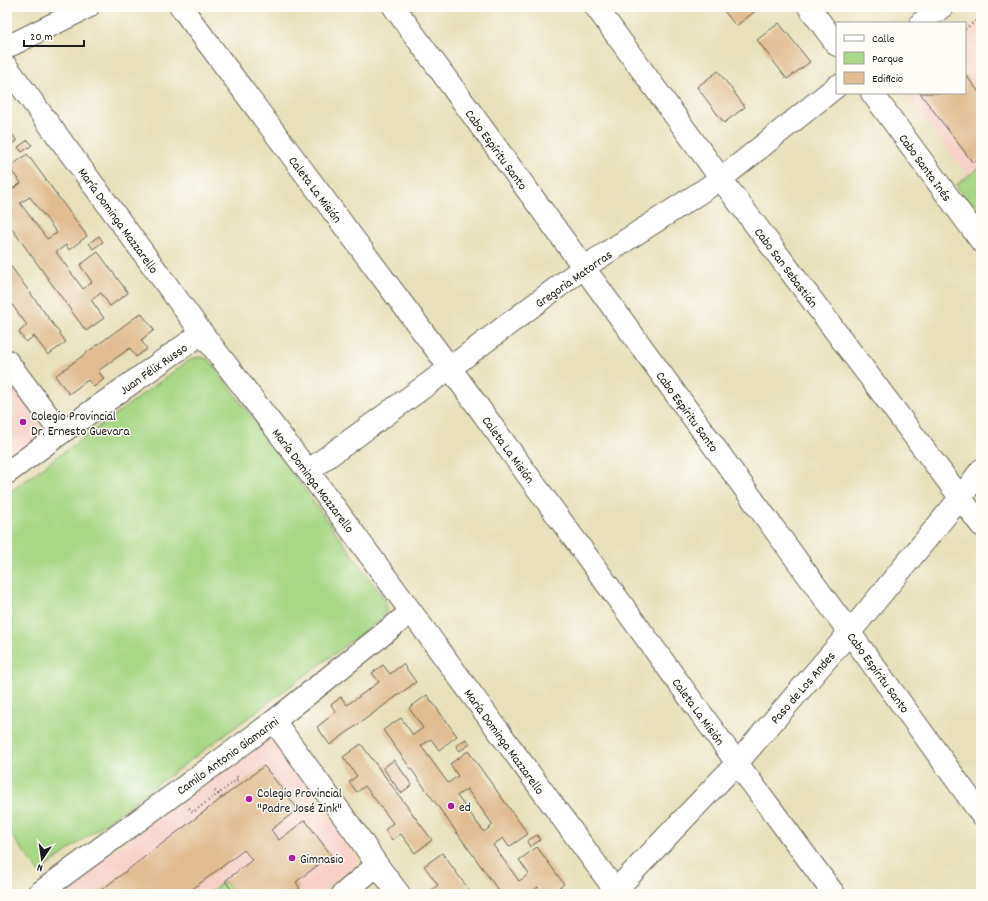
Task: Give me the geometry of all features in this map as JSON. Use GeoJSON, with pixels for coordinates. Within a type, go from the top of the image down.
{"type":"FeatureCollection","features":[{"type":"Feature","properties":{"kind":"street"},"geometry":{"type":"LineString","coordinates":[[7,47],[88,7]]}},
{"type":"Feature","properties":{"kind":"street","name":"Caleta La Misión"},"geometry":{"type":"LineString","coordinates":[[181,7],[450,368],[834,894]]}},
{"type":"Feature","properties":{"kind":"street","name":"Cabo Espíritu Santo"},"geometry":{"type":"LineString","coordinates":[[394,7],[981,814]]}},
{"type":"Feature","properties":{"kind":"street","name":"Cabo San Sebastián"},"geometry":{"type":"LineString","coordinates":[[596,7],[721,179],[981,525]]}},
{"type":"Feature","properties":{"kind":"street"},"geometry":{"type":"LineString","coordinates":[[809,7],[836,44]]}},
{"type":"Feature","properties":{"kind":"street"},"geometry":{"type":"LineString","coordinates":[[922,22],[942,7]]}},
{"type":"Feature","properties":{"kind":"street","name":"María Dominga Mazzarello"},"geometry":{"type":"LineString","coordinates":[[7,67],[202,333],[308,471],[615,893]]}},
{"type":"Feature","properties":{"kind":"street","name":"Gregoria Matorras"},"geometry":{"type":"LineString","coordinates":[[308,471],[450,368],[583,268],[721,179],[836,87]]}},
{"type":"Feature","properties":{"kind":"street","name":"Cabo Santa Inés"},"geometry":{"type":"LineString","coordinates":[[873,94],[981,241]]}},
{"type":"Feature","properties":{"kind":"street","name":"Juan Félix Russo"},"geometry":{"type":"LineString","coordinates":[[7,473],[202,333]]}},
{"type":"Feature","properties":{"kind":"street"},"geometry":{"type":"LineString","coordinates":[[7,361],[61,433]]}},
{"type":"Feature","properties":{"kind":"street","name":"Paso de Los Andes"},"geometry":{"type":"LineString","coordinates":[[615,893],[737,763],[850,632],[961,497],[981,470]]}},
{"type":"Feature","properties":{"kind":"street","name":"Camilo Antonio Giamarini"},"geometry":{"type":"LineString","coordinates":[[38,894],[274,720],[411,612]]}},
{"type":"Feature","properties":{"kind":"street"},"geometry":{"type":"LineString","coordinates":[[274,720],[399,894]]}},
{"type":"Feature","properties":{"kind":"street"},"geometry":{"type":"LineString","coordinates":[[343,894],[377,865]]}},
{"type":"Feature","properties":{"kind":"path"},"geometry":{"type":"LineString","coordinates":[[966,28],[981,17]]}},
{"type":"Feature","properties":{"kind":"path"},"geometry":{"type":"LineString","coordinates":[[222,798],[218,794],[238,779],[234,774]]}},
{"type":"Feature","properties":{"kind":"shaded area"},"geometry":{"type":"Polygon","coordinates":[[[981,20],[981,166],[968,176],[906,94],[966,94],[966,31],[981,20]]]}},
{"type":"Feature","properties":{"kind":"shaded area","name":"Colegio Provincial Dr. Ernesto Guevara"},"geometry":{"type":"Polygon","coordinates":[[[7,378],[38,419],[41,425],[41,432],[39,438],[7,463],[7,378]]]}},
{"type":"Feature","properties":{"kind":"shaded area","name":"Colegio Provincial \"Padre José Zink\""},"geometry":{"type":"Polygon","coordinates":[[[260,741],[274,743],[279,747],[355,852],[358,860],[353,868],[318,894],[56,894],[260,741]]]}},
{"type":"Feature","properties":{"kind":"green space"},"geometry":{"type":"Polygon","coordinates":[[[981,166],[981,219],[956,185],[981,166]]]}},
{"type":"Feature","properties":{"kind":"green space"},"geometry":{"type":"Polygon","coordinates":[[[200,357],[207,359],[212,363],[383,597],[386,603],[385,612],[380,620],[39,872],[7,829],[7,494],[188,361],[200,357]]]}},
{"type":"Feature","properties":{"kind":"green space"},"geometry":{"type":"Polygon","coordinates":[[[225,881],[235,894],[207,894],[225,881]]]}},
{"type":"Feature","properties":{"kind":"building"},"geometry":{"type":"Polygon","coordinates":[[[721,7],[756,7],[758,9],[736,26],[721,7]]]}},
{"type":"Feature","properties":{"kind":"building"},"geometry":{"type":"Polygon","coordinates":[[[779,23],[810,62],[787,79],[757,40],[779,23]]]}},
{"type":"Feature","properties":{"kind":"building"},"geometry":{"type":"Polygon","coordinates":[[[718,71],[745,107],[724,123],[697,87],[718,71]]]}},
{"type":"Feature","properties":{"kind":"building"},"geometry":{"type":"Polygon","coordinates":[[[966,75],[981,95],[981,157],[973,163],[921,94],[966,94],[966,75]]]}},
{"type":"Feature","properties":{"kind":"building"},"geometry":{"type":"Polygon","coordinates":[[[7,127],[17,141],[7,149],[7,127]]]}},
{"type":"Feature","properties":{"kind":"building"},"geometry":{"type":"Polygon","coordinates":[[[28,140],[32,145],[22,152],[18,147],[28,140]]]}},
{"type":"Feature","properties":{"kind":"building"},"geometry":{"type":"Polygon","coordinates":[[[27,154],[87,236],[69,250],[66,245],[56,252],[83,289],[92,282],[80,265],[98,252],[128,293],[110,306],[101,293],[91,300],[104,318],[86,331],[7,222],[7,185],[11,190],[21,183],[9,168],[27,154]],[[30,197],[20,203],[47,239],[57,233],[30,197]]]}},
{"type":"Feature","properties":{"kind":"building"},"geometry":{"type":"Polygon","coordinates":[[[99,236],[103,242],[93,249],[89,243],[99,236]]]}},
{"type":"Feature","properties":{"kind":"building"},"geometry":{"type":"Polygon","coordinates":[[[7,261],[66,342],[48,355],[34,336],[26,342],[19,332],[27,325],[7,298],[7,261]]]}},
{"type":"Feature","properties":{"kind":"building"},"geometry":{"type":"Polygon","coordinates":[[[141,313],[154,330],[141,340],[147,349],[136,357],[130,348],[98,371],[104,379],[94,387],[88,380],[69,394],[55,376],[141,313]]]}},
{"type":"Feature","properties":{"kind":"building"},"geometry":{"type":"Polygon","coordinates":[[[403,664],[416,682],[330,745],[317,727],[336,712],[331,705],[341,697],[347,705],[379,682],[372,673],[383,665],[390,674],[403,664]]]}},
{"type":"Feature","properties":{"kind":"building"},"geometry":{"type":"Polygon","coordinates":[[[427,695],[457,736],[439,750],[431,739],[421,746],[448,783],[458,776],[450,764],[468,751],[528,834],[509,847],[503,838],[493,845],[519,881],[529,874],[519,860],[537,847],[564,884],[550,894],[543,894],[538,887],[528,894],[501,894],[383,730],[401,718],[413,735],[423,728],[409,708],[427,695]],[[467,789],[457,796],[484,832],[493,825],[467,789]]]}},
{"type":"Feature","properties":{"kind":"building"},"geometry":{"type":"Polygon","coordinates":[[[466,739],[470,744],[460,751],[456,746],[466,739]]]}},
{"type":"Feature","properties":{"kind":"building"},"geometry":{"type":"Polygon","coordinates":[[[361,744],[432,840],[415,853],[401,834],[392,840],[385,830],[393,823],[365,786],[357,792],[349,782],[357,776],[343,757],[361,744]]]}},
{"type":"Feature","properties":{"kind":"building"},"geometry":{"type":"Polygon","coordinates":[[[394,760],[412,785],[401,793],[383,768],[394,760]]]}},
{"type":"Feature","properties":{"kind":"building"},"geometry":{"type":"Polygon","coordinates":[[[264,766],[298,809],[271,830],[279,840],[305,820],[331,855],[296,882],[300,888],[293,894],[235,894],[225,881],[252,860],[244,850],[186,894],[96,894],[264,766]]]}},
{"type":"Feature","properties":{"kind":"building"},"geometry":{"type":"Polygon","coordinates":[[[537,835],[540,840],[530,847],[527,841],[537,835]]]}},
{"type":"Feature","properties":{"kind":"building"},"geometry":{"type":"Polygon","coordinates":[[[442,853],[472,894],[432,894],[430,891],[438,885],[424,866],[442,853]]]}},
{"type":"Feature","properties":{"kind":"place","name":"Colegio Provincial Dr. Ernesto Guevara"},"geometry":{"type":"Point","coordinates":[23,422]}},
{"type":"Feature","properties":{"kind":"place","name":"Colegio Provincial \"Padre José Zink\""},"geometry":{"type":"Point","coordinates":[249,799]}},
{"type":"Feature","properties":{"kind":"place","name":"ed"},"geometry":{"type":"Point","coordinates":[451,806]}},
{"type":"Feature","properties":{"kind":"place","name":"Gimnasio"},"geometry":{"type":"Point","coordinates":[292,858]}}]}
